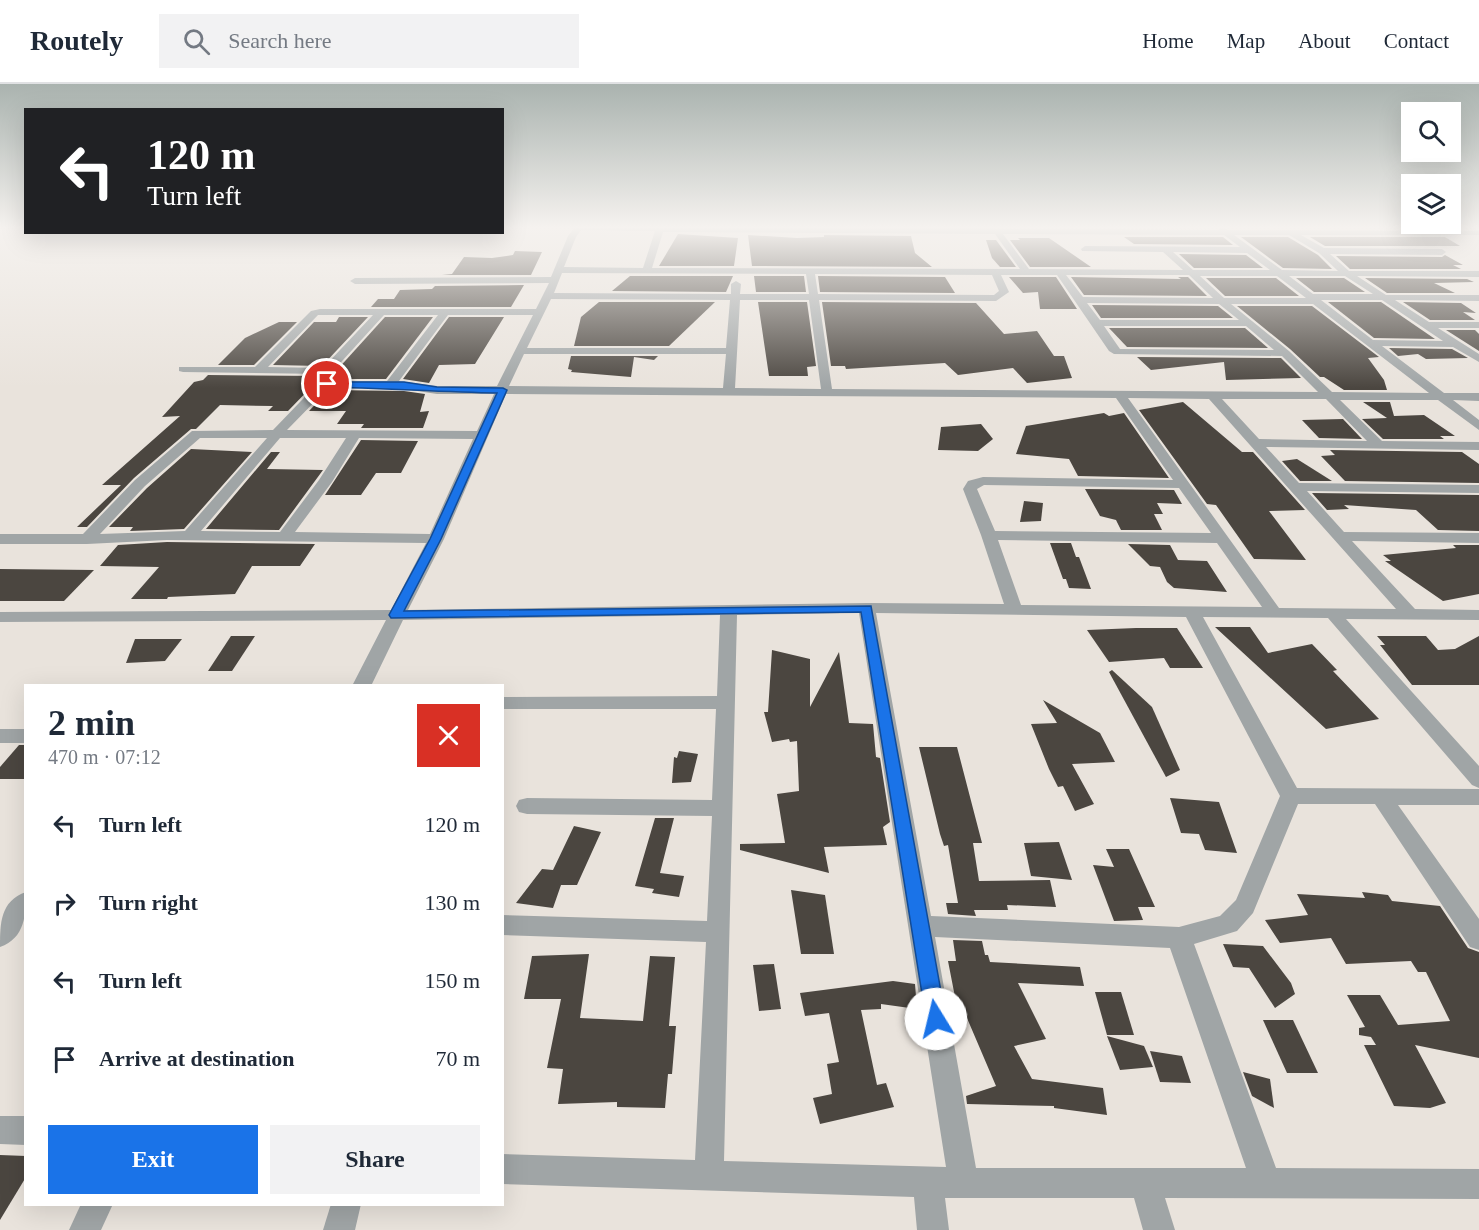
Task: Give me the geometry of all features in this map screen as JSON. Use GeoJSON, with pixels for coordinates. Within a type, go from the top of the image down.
{"type":"FeatureCollection","features":[{"type":"Feature","properties":{"kind":"street"},"geometry":{"type":"LineString","coordinates":[[355,281],[378,285],[458,280]]}},
{"type":"Feature","properties":{"kind":"street"},"geometry":{"type":"LineString","coordinates":[[362,684],[395,615],[436,539],[519,351],[554,280]]}},
{"type":"Feature","properties":{"kind":"street"},"geometry":{"type":"LineString","coordinates":[[729,393],[734,295],[737,280]]}},
{"type":"Feature","properties":{"kind":"street"},"geometry":{"type":"LineString","coordinates":[[812,280],[827,393]]}},
{"type":"Feature","properties":{"kind":"street"},"geometry":{"type":"LineString","coordinates":[[548,296],[734,295],[996,298],[1004,292],[999,280]]}},
{"type":"Feature","properties":{"kind":"street"},"geometry":{"type":"LineString","coordinates":[[1066,280],[1097,322],[1113,349],[1126,354],[1285,353]]}},
{"type":"Feature","properties":{"kind":"street"},"geometry":{"type":"LineString","coordinates":[[1199,280],[1285,353],[1378,444]]}},
{"type":"Feature","properties":{"kind":"street"},"geometry":{"type":"LineString","coordinates":[[1290,280],[1479,426]]}},
{"type":"Feature","properties":{"kind":"street"},"geometry":{"type":"LineString","coordinates":[[1358,280],[1476,355]]}},
{"type":"Feature","properties":{"kind":"street"},"geometry":{"type":"LineString","coordinates":[[1081,300],[1479,298]]}},
{"type":"Feature","properties":{"kind":"street"},"geometry":{"type":"LineString","coordinates":[[258,370],[315,313],[358,307],[382,311],[539,312]]}},
{"type":"Feature","properties":{"kind":"street"},"geometry":{"type":"LineString","coordinates":[[189,536],[382,311]]}},
{"type":"Feature","properties":{"kind":"street"},"geometry":{"type":"LineString","coordinates":[[390,385],[446,311]]}},
{"type":"Feature","properties":{"kind":"street"},"geometry":{"type":"LineString","coordinates":[[1097,322],[1248,323]]}},
{"type":"Feature","properties":{"kind":"street"},"geometry":{"type":"LineString","coordinates":[[1427,325],[1479,325]]}},
{"type":"Feature","properties":{"kind":"street"},"geometry":{"type":"LineString","coordinates":[[1371,343],[1456,344]]}},
{"type":"Feature","properties":{"kind":"street"},"geometry":{"type":"LineString","coordinates":[[519,351],[731,351]]}},
{"type":"Feature","properties":{"kind":"street"},"geometry":{"type":"LineString","coordinates":[[183,369],[258,370],[437,390],[1479,397]]}},
{"type":"Feature","properties":{"kind":"street"},"geometry":{"type":"LineString","coordinates":[[1120,395],[1274,612]]}},
{"type":"Feature","properties":{"kind":"street"},"geometry":{"type":"LineString","coordinates":[[1213,396],[1408,613]]}},
{"type":"Feature","properties":{"kind":"street"},"geometry":{"type":"LineString","coordinates":[[87,539],[140,483],[193,436],[202,433],[483,435]]}},
{"type":"Feature","properties":{"kind":"street"},"geometry":{"type":"LineString","coordinates":[[284,537],[355,435]]}},
{"type":"Feature","properties":{"kind":"street"},"geometry":{"type":"LineString","coordinates":[[1256,444],[1479,446]]}},
{"type":"Feature","properties":{"kind":"street"},"geometry":{"type":"LineString","coordinates":[[1014,610],[989,535],[970,489],[974,484],[983,481],[1182,484]]}},
{"type":"Feature","properties":{"kind":"street"},"geometry":{"type":"LineString","coordinates":[[1296,488],[1479,489]]}},
{"type":"Feature","properties":{"kind":"street"},"geometry":{"type":"LineString","coordinates":[[0,538],[87,539],[167,535],[436,539]]}},
{"type":"Feature","properties":{"kind":"street"},"geometry":{"type":"LineString","coordinates":[[989,535],[1222,538]]}},
{"type":"Feature","properties":{"kind":"street"},"geometry":{"type":"LineString","coordinates":[[1340,536],[1479,538]]}},
{"type":"Feature","properties":{"kind":"street"},"geometry":{"type":"LineString","coordinates":[[867,608],[964,1183]]}},
{"type":"Feature","properties":{"kind":"street"},"geometry":{"type":"LineString","coordinates":[[0,617],[395,615],[867,608],[1479,615]]}},
{"type":"Feature","properties":{"kind":"street"},"geometry":{"type":"LineString","coordinates":[[709,1175],[729,610]]}},
{"type":"Feature","properties":{"kind":"street"},"geometry":{"type":"LineString","coordinates":[[1191,611],[1291,796]]}},
{"type":"Feature","properties":{"kind":"street"},"geometry":{"type":"LineString","coordinates":[[1332,613],[1479,780]]}},
{"type":"Feature","properties":{"kind":"street"},"geometry":{"type":"LineString","coordinates":[[504,703],[726,702]]}},
{"type":"Feature","properties":{"kind":"street"},"geometry":{"type":"LineString","coordinates":[[920,926],[1179,938],[1228,924],[1245,906],[1291,796]]}},
{"type":"Feature","properties":{"kind":"street"},"geometry":{"type":"LineString","coordinates":[[1291,796],[1479,797]]}},
{"type":"Feature","properties":{"kind":"street"},"geometry":{"type":"LineString","coordinates":[[1381,797],[1479,939]]}},
{"type":"Feature","properties":{"kind":"street"},"geometry":{"type":"LineString","coordinates":[[527,806],[723,808]]}},
{"type":"Feature","properties":{"kind":"street"},"geometry":{"type":"LineString","coordinates":[[0,936],[24,905]]}},
{"type":"Feature","properties":{"kind":"street"},"geometry":{"type":"LineString","coordinates":[[504,925],[719,932]]}},
{"type":"Feature","properties":{"kind":"street"},"geometry":{"type":"LineString","coordinates":[[1179,938],[1267,1185]]}},
{"type":"Feature","properties":{"kind":"street"},"geometry":{"type":"LineString","coordinates":[[0,1130],[24,1131]]}},
{"type":"Feature","properties":{"kind":"street"},"geometry":{"type":"LineString","coordinates":[[504,1169],[964,1183],[1479,1184]]}},
{"type":"Feature","properties":{"kind":"street"},"geometry":{"type":"LineString","coordinates":[[928,1182],[933,1230]]}},
{"type":"Feature","properties":{"kind":"street"},"geometry":{"type":"LineString","coordinates":[[1145,1184],[1159,1230]]}},
{"type":"Feature","properties":{"kind":"street"},"geometry":{"type":"LineString","coordinates":[[86,1230],[97,1206]]}},
{"type":"Feature","properties":{"kind":"street"},"geometry":{"type":"LineString","coordinates":[[339,1230],[345,1206]]}},
{"type":"Feature","properties":{"kind":"building"},"geometry":{"type":"Polygon","coordinates":[[[625,280],[731,280],[726,292],[612,291],[625,280]]]}},
{"type":"Feature","properties":{"kind":"building"},"geometry":{"type":"Polygon","coordinates":[[[755,280],[805,280],[806,292],[756,292],[755,280]]]}},
{"type":"Feature","properties":{"kind":"building"},"geometry":{"type":"Polygon","coordinates":[[[819,280],[947,280],[955,293],[820,292],[819,280]]]}},
{"type":"Feature","properties":{"kind":"building"},"geometry":{"type":"Polygon","coordinates":[[[1012,280],[1058,280],[1077,309],[1040,309],[1038,292],[1023,293],[1012,280]]]}},
{"type":"Feature","properties":{"kind":"building"},"geometry":{"type":"Polygon","coordinates":[[[1074,280],[1191,280],[1207,296],[1084,295],[1074,280]]]}},
{"type":"Feature","properties":{"kind":"building"},"geometry":{"type":"Polygon","coordinates":[[[1209,280],[1279,280],[1299,296],[1225,296],[1209,280]]]}},
{"type":"Feature","properties":{"kind":"building"},"geometry":{"type":"Polygon","coordinates":[[[1299,280],[1348,280],[1365,292],[1314,292],[1299,280]]]}},
{"type":"Feature","properties":{"kind":"building"},"geometry":{"type":"Polygon","coordinates":[[[1369,280],[1474,282],[1434,283],[1455,293],[1387,293],[1369,280]]]}},
{"type":"Feature","properties":{"kind":"building"},"geometry":{"type":"Polygon","coordinates":[[[524,285],[511,307],[371,307],[378,299],[394,299],[400,290],[432,289],[435,286],[524,285]]]}},
{"type":"Feature","properties":{"kind":"building"},"geometry":{"type":"Polygon","coordinates":[[[599,302],[715,302],[669,346],[574,346],[581,317],[599,302]]]}},
{"type":"Feature","properties":{"kind":"building"},"geometry":{"type":"Polygon","coordinates":[[[758,302],[807,302],[816,366],[807,367],[808,376],[769,376],[758,302]]]}},
{"type":"Feature","properties":{"kind":"building"},"geometry":{"type":"Polygon","coordinates":[[[822,302],[976,303],[1004,334],[1037,331],[1054,356],[1064,356],[1072,378],[1027,383],[1013,368],[958,375],[945,363],[846,369],[845,366],[831,366],[822,302]]]}},
{"type":"Feature","properties":{"kind":"building"},"geometry":{"type":"Polygon","coordinates":[[[1328,302],[1381,302],[1435,339],[1374,338],[1328,302]]]}},
{"type":"Feature","properties":{"kind":"building"},"geometry":{"type":"Polygon","coordinates":[[[1403,302],[1461,303],[1476,313],[1463,312],[1475,320],[1430,320],[1403,302]]]}},
{"type":"Feature","properties":{"kind":"building"},"geometry":{"type":"Polygon","coordinates":[[[1092,305],[1218,306],[1233,318],[1101,318],[1092,305]]]}},
{"type":"Feature","properties":{"kind":"building"},"geometry":{"type":"Polygon","coordinates":[[[1237,306],[1312,306],[1379,357],[1368,358],[1384,380],[1387,390],[1344,390],[1324,377],[1320,377],[1237,306]]]}},
{"type":"Feature","properties":{"kind":"building"},"geometry":{"type":"Polygon","coordinates":[[[339,317],[368,317],[322,366],[273,365],[314,322],[336,322],[339,317]]]}},
{"type":"Feature","properties":{"kind":"building"},"geometry":{"type":"Polygon","coordinates":[[[385,317],[433,317],[386,379],[339,379],[336,371],[385,317]]]}},
{"type":"Feature","properties":{"kind":"building"},"geometry":{"type":"Polygon","coordinates":[[[449,317],[504,317],[475,364],[439,365],[429,383],[403,379],[449,317]]]}},
{"type":"Feature","properties":{"kind":"building"},"geometry":{"type":"Polygon","coordinates":[[[279,322],[297,322],[254,365],[218,365],[245,338],[279,322]]]}},
{"type":"Feature","properties":{"kind":"building"},"geometry":{"type":"Polygon","coordinates":[[[1109,328],[1245,328],[1268,348],[1127,347],[1109,328]]]}},
{"type":"Feature","properties":{"kind":"building"},"geometry":{"type":"Polygon","coordinates":[[[1446,330],[1475,330],[1479,334],[1479,351],[1446,330]]]}},
{"type":"Feature","properties":{"kind":"building"},"geometry":{"type":"Polygon","coordinates":[[[1389,348],[1452,349],[1468,358],[1426,359],[1418,354],[1398,356],[1389,348]]]}},
{"type":"Feature","properties":{"kind":"building"},"geometry":{"type":"Polygon","coordinates":[[[571,356],[658,356],[654,360],[634,357],[631,377],[571,372],[572,370],[568,369],[571,356]]]}},
{"type":"Feature","properties":{"kind":"building"},"geometry":{"type":"Polygon","coordinates":[[[1137,357],[1281,358],[1301,378],[1226,380],[1224,362],[1151,370],[1137,357]]]}},
{"type":"Feature","properties":{"kind":"building"},"geometry":{"type":"Polygon","coordinates":[[[208,375],[322,376],[288,411],[268,411],[273,406],[220,405],[196,429],[191,429],[134,478],[87,527],[77,527],[121,485],[102,485],[180,416],[162,417],[194,382],[203,380],[208,375]]]}},
{"type":"Feature","properties":{"kind":"building"},"geometry":{"type":"Polygon","coordinates":[[[329,390],[404,391],[425,394],[420,412],[429,411],[423,428],[361,428],[364,424],[337,424],[346,411],[309,411],[329,390]]]}},
{"type":"Feature","properties":{"kind":"building"},"geometry":{"type":"Polygon","coordinates":[[[1183,402],[1242,452],[1253,452],[1305,510],[1269,511],[1306,560],[1254,559],[1216,505],[1207,504],[1139,410],[1183,402]]]}},
{"type":"Feature","properties":{"kind":"building"},"geometry":{"type":"Polygon","coordinates":[[[1363,402],[1390,402],[1394,416],[1424,415],[1455,436],[1440,436],[1444,439],[1383,439],[1362,419],[1387,418],[1363,402]]]}},
{"type":"Feature","properties":{"kind":"building"},"geometry":{"type":"Polygon","coordinates":[[[1104,413],[1109,416],[1124,413],[1169,478],[1078,476],[1069,459],[1016,454],[1026,426],[1104,413]]]}},
{"type":"Feature","properties":{"kind":"building"},"geometry":{"type":"Polygon","coordinates":[[[1343,419],[1362,439],[1319,438],[1302,420],[1343,419]]]}},
{"type":"Feature","properties":{"kind":"building"},"geometry":{"type":"Polygon","coordinates":[[[981,424],[993,439],[978,451],[938,450],[941,427],[981,424]]]}},
{"type":"Feature","properties":{"kind":"building"},"geometry":{"type":"Polygon","coordinates":[[[361,440],[418,441],[401,473],[376,473],[361,495],[325,495],[361,440]]]}},
{"type":"Feature","properties":{"kind":"building"},"geometry":{"type":"Polygon","coordinates":[[[191,449],[252,452],[184,529],[130,531],[133,527],[109,527],[147,488],[191,449]]]}},
{"type":"Feature","properties":{"kind":"building"},"geometry":{"type":"Polygon","coordinates":[[[1330,450],[1462,452],[1479,464],[1479,483],[1345,481],[1321,456],[1335,455],[1330,450]]]}},
{"type":"Feature","properties":{"kind":"building"},"geometry":{"type":"Polygon","coordinates":[[[271,452],[280,452],[267,469],[323,470],[279,530],[206,529],[271,452]]]}},
{"type":"Feature","properties":{"kind":"building"},"geometry":{"type":"Polygon","coordinates":[[[1297,459],[1332,481],[1300,481],[1282,461],[1297,459]]]}},
{"type":"Feature","properties":{"kind":"building"},"geometry":{"type":"Polygon","coordinates":[[[1085,489],[1174,490],[1182,504],[1157,503],[1163,514],[1154,514],[1162,530],[1121,530],[1116,520],[1100,516],[1085,489]]]}},
{"type":"Feature","properties":{"kind":"building"},"geometry":{"type":"Polygon","coordinates":[[[1312,493],[1479,495],[1479,531],[1438,530],[1416,510],[1344,505],[1349,509],[1327,510],[1312,493]]]}},
{"type":"Feature","properties":{"kind":"building"},"geometry":{"type":"Polygon","coordinates":[[[1024,501],[1043,503],[1041,521],[1020,522],[1024,501]]]}},
{"type":"Feature","properties":{"kind":"building"},"geometry":{"type":"Polygon","coordinates":[[[167,542],[315,544],[300,566],[252,566],[235,594],[131,599],[159,567],[100,566],[118,545],[167,542]]]}},
{"type":"Feature","properties":{"kind":"building"},"geometry":{"type":"Polygon","coordinates":[[[1050,543],[1071,543],[1091,589],[1069,588],[1066,579],[1063,579],[1050,543]]]}},
{"type":"Feature","properties":{"kind":"building"},"geometry":{"type":"Polygon","coordinates":[[[1128,544],[1170,545],[1178,560],[1207,561],[1227,592],[1174,588],[1167,582],[1160,567],[1150,566],[1128,544]]]}},
{"type":"Feature","properties":{"kind":"building"},"geometry":{"type":"Polygon","coordinates":[[[1453,545],[1479,545],[1479,594],[1443,601],[1385,561],[1391,561],[1383,555],[1456,548],[1453,545]]]}},
{"type":"Feature","properties":{"kind":"building"},"geometry":{"type":"Polygon","coordinates":[[[0,569],[94,570],[64,601],[0,601],[0,569]]]}},
{"type":"Feature","properties":{"kind":"building"},"geometry":{"type":"Polygon","coordinates":[[[1215,627],[1250,627],[1268,653],[1312,644],[1337,670],[1333,671],[1379,719],[1326,729],[1215,627]]]}},
{"type":"Feature","properties":{"kind":"building"},"geometry":{"type":"Polygon","coordinates":[[[1177,628],[1203,668],[1170,668],[1164,658],[1109,662],[1087,630],[1177,628]]]}},
{"type":"Feature","properties":{"kind":"building"},"geometry":{"type":"Polygon","coordinates":[[[231,636],[255,636],[232,671],[208,671],[231,636]]]}},
{"type":"Feature","properties":{"kind":"building"},"geometry":{"type":"Polygon","coordinates":[[[1377,636],[1426,636],[1438,650],[1455,649],[1479,636],[1479,685],[1412,685],[1380,645],[1385,645],[1377,636]]]}},
{"type":"Feature","properties":{"kind":"building"},"geometry":{"type":"Polygon","coordinates":[[[135,639],[182,639],[165,661],[126,663],[135,639]]]}},
{"type":"Feature","properties":{"kind":"building"},"geometry":{"type":"Polygon","coordinates":[[[772,650],[810,659],[810,707],[839,652],[849,723],[873,724],[876,757],[880,758],[890,822],[883,827],[887,845],[824,847],[829,873],[740,850],[740,844],[785,843],[777,794],[799,791],[797,741],[790,742],[789,739],[772,742],[764,712],[768,712],[772,650]]]}},
{"type":"Feature","properties":{"kind":"building"},"geometry":{"type":"Polygon","coordinates":[[[1112,670],[1152,707],[1180,770],[1166,777],[1109,672],[1112,670]]]}},
{"type":"Feature","properties":{"kind":"building"},"geometry":{"type":"Polygon","coordinates":[[[1043,700],[1100,733],[1115,762],[1072,764],[1094,804],[1075,811],[1063,786],[1058,787],[1049,769],[1031,724],[1057,723],[1043,700]]]}},
{"type":"Feature","properties":{"kind":"building"},"geometry":{"type":"Polygon","coordinates":[[[19,745],[24,745],[24,779],[0,779],[0,767],[19,745]]]}},
{"type":"Feature","properties":{"kind":"building"},"geometry":{"type":"Polygon","coordinates":[[[919,747],[957,747],[982,843],[973,843],[979,881],[1050,880],[1056,907],[1007,905],[1008,910],[974,910],[976,916],[948,914],[946,903],[958,903],[948,845],[944,846],[940,834],[919,747]]]}},
{"type":"Feature","properties":{"kind":"building"},"geometry":{"type":"Polygon","coordinates":[[[679,751],[698,754],[691,782],[672,783],[674,757],[677,758],[679,751]]]}},
{"type":"Feature","properties":{"kind":"building"},"geometry":{"type":"Polygon","coordinates":[[[1170,798],[1219,802],[1237,853],[1205,850],[1199,834],[1181,833],[1170,798]]]}},
{"type":"Feature","properties":{"kind":"building"},"geometry":{"type":"Polygon","coordinates":[[[655,818],[674,818],[660,873],[684,876],[679,897],[652,893],[654,889],[635,886],[655,818]]]}},
{"type":"Feature","properties":{"kind":"building"},"geometry":{"type":"Polygon","coordinates":[[[574,826],[601,832],[577,885],[561,885],[553,908],[516,903],[542,869],[553,870],[574,826]]]}},
{"type":"Feature","properties":{"kind":"building"},"geometry":{"type":"Polygon","coordinates":[[[1059,842],[1072,880],[1031,876],[1024,843],[1059,842]]]}},
{"type":"Feature","properties":{"kind":"building"},"geometry":{"type":"Polygon","coordinates":[[[1106,849],[1129,849],[1155,907],[1138,907],[1143,920],[1114,921],[1093,865],[1114,867],[1106,849]]]}},
{"type":"Feature","properties":{"kind":"building"},"geometry":{"type":"Polygon","coordinates":[[[791,890],[825,895],[834,954],[801,954],[791,890]]]}},
{"type":"Feature","properties":{"kind":"building"},"geometry":{"type":"Polygon","coordinates":[[[1362,892],[1388,895],[1392,901],[1440,906],[1468,948],[1479,952],[1479,1058],[1415,1045],[1446,1103],[1430,1108],[1394,1106],[1364,1045],[1376,1045],[1371,1037],[1359,1035],[1359,1028],[1365,1027],[1347,995],[1380,995],[1398,1025],[1450,1021],[1426,972],[1418,972],[1411,961],[1346,964],[1331,938],[1280,943],[1265,920],[1308,915],[1297,894],[1365,898],[1362,892]]]}},
{"type":"Feature","properties":{"kind":"building"},"geometry":{"type":"Polygon","coordinates":[[[953,940],[982,941],[985,955],[988,955],[990,962],[1080,967],[1084,986],[1018,983],[1046,1039],[1014,1046],[1032,1079],[1103,1088],[1107,1115],[1054,1108],[1054,1106],[967,1104],[966,1096],[996,1086],[958,997],[955,997],[948,961],[956,961],[953,940]]]}},
{"type":"Feature","properties":{"kind":"building"},"geometry":{"type":"Polygon","coordinates":[[[1223,944],[1263,946],[1291,983],[1295,994],[1275,1008],[1249,968],[1233,967],[1223,944]]]}},
{"type":"Feature","properties":{"kind":"building"},"geometry":{"type":"Polygon","coordinates":[[[589,954],[580,1018],[643,1021],[650,956],[675,957],[669,1026],[676,1026],[672,1074],[668,1074],[665,1108],[617,1107],[617,1102],[558,1104],[563,1069],[547,1068],[561,999],[524,999],[532,956],[589,954]]]}},
{"type":"Feature","properties":{"kind":"building"},"geometry":{"type":"Polygon","coordinates":[[[774,964],[781,1009],[759,1011],[753,965],[774,964]]]}},
{"type":"Feature","properties":{"kind":"building"},"geometry":{"type":"Polygon","coordinates":[[[893,981],[915,984],[917,1009],[881,1004],[881,1009],[861,1010],[877,1085],[886,1083],[894,1107],[820,1124],[813,1098],[832,1094],[827,1064],[839,1062],[829,1013],[805,1016],[800,993],[893,981]]]}},
{"type":"Feature","properties":{"kind":"building"},"geometry":{"type":"Polygon","coordinates":[[[1095,992],[1121,992],[1134,1035],[1107,1035],[1095,992]]]}},
{"type":"Feature","properties":{"kind":"building"},"geometry":{"type":"Polygon","coordinates":[[[1263,1020],[1293,1020],[1318,1073],[1287,1073],[1263,1020]]]}},
{"type":"Feature","properties":{"kind":"building"},"geometry":{"type":"Polygon","coordinates":[[[1107,1036],[1144,1046],[1153,1067],[1120,1070],[1107,1036]]]}},
{"type":"Feature","properties":{"kind":"building"},"geometry":{"type":"Polygon","coordinates":[[[1150,1051],[1182,1056],[1191,1083],[1160,1082],[1150,1051]]]}},
{"type":"Feature","properties":{"kind":"building"},"geometry":{"type":"Polygon","coordinates":[[[1243,1072],[1270,1079],[1274,1108],[1252,1096],[1243,1072]]]}},
{"type":"Feature","properties":{"kind":"building"},"geometry":{"type":"Polygon","coordinates":[[[0,1155],[24,1156],[24,1180],[0,1220],[0,1155]]]}},
{"type":"Feature","properties":{"kind":"route"},"geometry":{"type":"LineString","coordinates":[[327,384],[404,385],[437,390],[457,388],[503,390],[436,539],[395,615],[867,608],[936,1019]]}}]}
